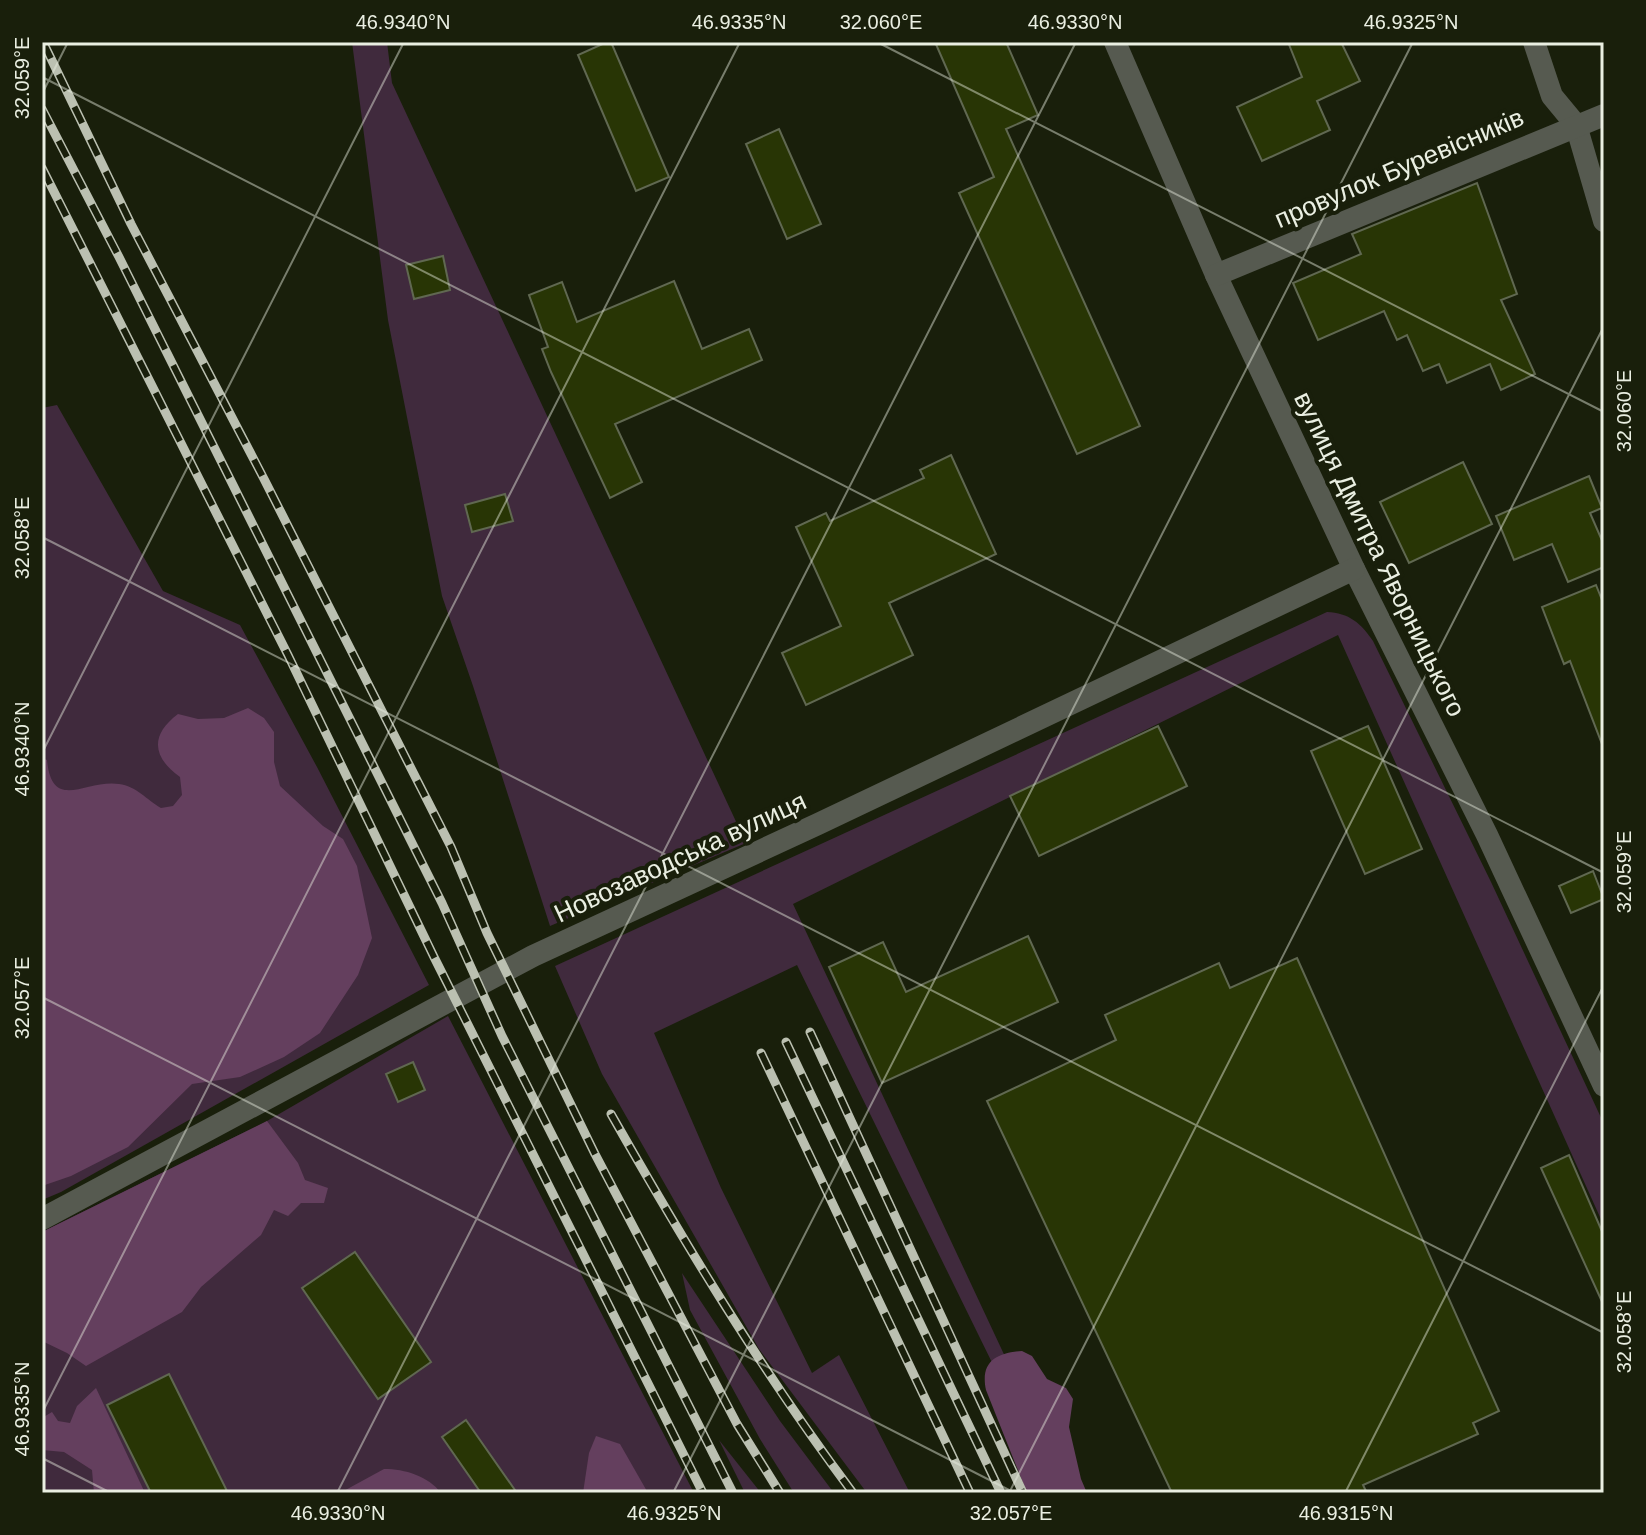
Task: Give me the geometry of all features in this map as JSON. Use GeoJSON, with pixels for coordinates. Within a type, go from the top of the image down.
{"type":"FeatureCollection","features":[{"type":"Feature","properties":{"kind":"street","name":"вулиця Дмитра Яворницького"},"geometry":{"type":"LineString","coordinates":[[1115,42],[1216,275],[1354,569],[1487,835],[1604,1086]]}},
{"type":"Feature","properties":{"kind":"street"},"geometry":{"type":"LineString","coordinates":[[1534,42],[1552,96],[1576,125],[1604,221]]}},
{"type":"Feature","properties":{"kind":"street","name":"провулок Буревісників"},"geometry":{"type":"LineString","coordinates":[[1216,275],[1604,115]]}},
{"type":"Feature","properties":{"kind":"street","name":"Новозаводська вулиця"},"geometry":{"type":"LineString","coordinates":[[42,1219],[533,956],[1354,569]]}},
{"type":"Feature","properties":{"kind":"shaded area"},"geometry":{"type":"Polygon","coordinates":[[[352,42],[387,42],[392,83],[746,843],[550,926],[442,596],[388,320],[352,42]]]}},
{"type":"Feature","properties":{"kind":"shaded area"},"geometry":{"type":"Polygon","coordinates":[[[57,405],[163,591],[240,625],[429,985],[42,1200],[42,408],[57,405]]]}},
{"type":"Feature","properties":{"kind":"shaded area"},"geometry":{"type":"Polygon","coordinates":[[[1327,612],[1354,620],[1373,641],[1491,882],[1604,1124],[1604,1226],[1338,635],[793,904],[1069,1493],[1056,1493],[797,965],[654,1033],[721,1188],[812,1373],[839,1355],[910,1493],[867,1493],[759,1349],[602,1074],[555,966],[1327,612]]]}},
{"type":"Feature","properties":{"kind":"shaded area"},"geometry":{"type":"Polygon","coordinates":[[[248,708],[264,718],[274,732],[274,762],[280,786],[323,826],[343,839],[357,866],[372,938],[358,975],[320,1033],[284,1057],[240,1077],[192,1084],[128,1147],[71,1176],[42,1186],[42,758],[47,760],[50,776],[63,790],[119,784],[136,790],[161,808],[173,806],[182,795],[180,777],[164,762],[158,746],[159,738],[169,722],[178,714],[198,719],[224,718],[248,708]]]}},
{"type":"Feature","properties":{"kind":"shaded area"},"geometry":{"type":"Polygon","coordinates":[[[448,1016],[694,1493],[42,1493],[42,1232],[267,1121],[448,1016]]]}},
{"type":"Feature","properties":{"kind":"shaded area"},"geometry":{"type":"Polygon","coordinates":[[[267,1121],[298,1163],[305,1180],[328,1188],[324,1203],[301,1203],[288,1216],[274,1210],[261,1235],[201,1287],[182,1312],[86,1366],[42,1341],[42,1232],[267,1121]]]}},
{"type":"Feature","properties":{"kind":"shaded area"},"geometry":{"type":"Polygon","coordinates":[[[682,1273],[780,1421],[834,1493],[794,1493],[760,1439],[690,1310],[682,1273]]]}},
{"type":"Feature","properties":{"kind":"shaded area"},"geometry":{"type":"Polygon","coordinates":[[[1022,1351],[1032,1356],[1047,1379],[1066,1388],[1073,1399],[1069,1427],[1087,1493],[1027,1493],[986,1390],[985,1380],[985,1372],[992,1361],[1005,1354],[1022,1351]]]}},
{"type":"Feature","properties":{"kind":"shaded area"},"geometry":{"type":"Polygon","coordinates":[[[96,1388],[145,1493],[94,1493],[92,1470],[64,1452],[42,1450],[42,1418],[52,1412],[58,1421],[70,1423],[77,1406],[96,1388]]]}},
{"type":"Feature","properties":{"kind":"shaded area"},"geometry":{"type":"Polygon","coordinates":[[[596,1436],[620,1444],[648,1493],[583,1493],[589,1453],[596,1436]]]}},
{"type":"Feature","properties":{"kind":"shaded area"},"geometry":{"type":"Polygon","coordinates":[[[719,1440],[761,1493],[745,1493],[719,1440]]]}},
{"type":"Feature","properties":{"kind":"shaded area"},"geometry":{"type":"Polygon","coordinates":[[[384,1469],[416,1475],[430,1482],[441,1493],[340,1493],[384,1469]]]}},
{"type":"Feature","properties":{"kind":"building"},"geometry":{"type":"Polygon","coordinates":[[[611,42],[669,177],[636,191],[578,55],[611,42]]]}},
{"type":"Feature","properties":{"kind":"building"},"geometry":{"type":"Polygon","coordinates":[[[935,42],[1006,42],[1038,115],[1006,129],[1140,426],[1077,454],[959,193],[994,177],[935,42]]]}},
{"type":"Feature","properties":{"kind":"building"},"geometry":{"type":"Polygon","coordinates":[[[1288,42],[1341,42],[1360,81],[1317,101],[1330,130],[1262,161],[1237,107],[1302,77],[1288,42]]]}},
{"type":"Feature","properties":{"kind":"building"},"geometry":{"type":"Polygon","coordinates":[[[779,129],[821,224],[787,239],[746,144],[779,129]]]}},
{"type":"Feature","properties":{"kind":"building"},"geometry":{"type":"Polygon","coordinates":[[[1477,183],[1517,294],[1501,300],[1535,374],[1501,390],[1490,364],[1447,383],[1439,364],[1423,371],[1407,335],[1397,340],[1384,311],[1318,340],[1293,283],[1361,254],[1352,234],[1477,183]]]}},
{"type":"Feature","properties":{"kind":"building"},"geometry":{"type":"Polygon","coordinates":[[[443,256],[450,290],[414,299],[406,265],[443,256]]]}},
{"type":"Feature","properties":{"kind":"building"},"geometry":{"type":"Polygon","coordinates":[[[674,281],[702,349],[749,329],[762,360],[615,424],[642,482],[610,498],[551,372],[542,349],[548,347],[529,295],[562,282],[577,322],[674,281]]]}},
{"type":"Feature","properties":{"kind":"building"},"geometry":{"type":"Polygon","coordinates":[[[951,455],[996,554],[889,603],[913,655],[806,705],[782,653],[841,626],[796,527],[826,513],[830,521],[924,478],[920,470],[951,455]]]}},
{"type":"Feature","properties":{"kind":"building"},"geometry":{"type":"Polygon","coordinates":[[[1463,462],[1492,524],[1409,563],[1380,502],[1463,462]]]}},
{"type":"Feature","properties":{"kind":"building"},"geometry":{"type":"Polygon","coordinates":[[[1589,476],[1602,508],[1590,513],[1604,545],[1604,567],[1568,582],[1552,544],[1514,560],[1496,516],[1589,476]]]}},
{"type":"Feature","properties":{"kind":"building"},"geometry":{"type":"Polygon","coordinates":[[[505,494],[513,521],[472,532],[465,505],[505,494]]]}},
{"type":"Feature","properties":{"kind":"building"},"geometry":{"type":"Polygon","coordinates":[[[1596,585],[1604,605],[1602,744],[1570,661],[1564,664],[1542,607],[1596,585]]]}},
{"type":"Feature","properties":{"kind":"building"},"geometry":{"type":"Polygon","coordinates":[[[1158,726],[1187,786],[1039,856],[1010,796],[1158,726]]]}},
{"type":"Feature","properties":{"kind":"building"},"geometry":{"type":"Polygon","coordinates":[[[1368,726],[1422,849],[1365,874],[1311,751],[1368,726]]]}},
{"type":"Feature","properties":{"kind":"building"},"geometry":{"type":"Polygon","coordinates":[[[1593,871],[1604,899],[1571,913],[1559,886],[1593,871]]]}},
{"type":"Feature","properties":{"kind":"building"},"geometry":{"type":"Polygon","coordinates":[[[1028,936],[1058,1002],[882,1083],[829,967],[883,942],[906,992],[1028,936]]]}},
{"type":"Feature","properties":{"kind":"building"},"geometry":{"type":"Polygon","coordinates":[[[1297,958],[1499,1411],[1473,1423],[1478,1434],[1363,1485],[1367,1493],[1172,1493],[987,1101],[1116,1040],[1105,1015],[1219,963],[1230,988],[1297,958]]]}},
{"type":"Feature","properties":{"kind":"building"},"geometry":{"type":"Polygon","coordinates":[[[413,1062],[425,1090],[398,1102],[386,1074],[413,1062]]]}},
{"type":"Feature","properties":{"kind":"building"},"geometry":{"type":"Polygon","coordinates":[[[1569,1155],[1604,1236],[1604,1306],[1541,1168],[1569,1155]]]}},
{"type":"Feature","properties":{"kind":"building"},"geometry":{"type":"Polygon","coordinates":[[[355,1252],[431,1362],[378,1399],[302,1288],[355,1252]]]}},
{"type":"Feature","properties":{"kind":"building"},"geometry":{"type":"Polygon","coordinates":[[[169,1374],[228,1493],[151,1493],[107,1405],[169,1374]]]}},
{"type":"Feature","properties":{"kind":"building"},"geometry":{"type":"Polygon","coordinates":[[[466,1420],[517,1493],[481,1493],[442,1437],[466,1420]]]}},
{"type":"Feature","properties":{"kind":"railway"},"geometry":{"type":"LineString","coordinates":[[43,42],[131,224],[451,847],[487,933],[595,1154],[737,1424],[780,1493]]}},
{"type":"Feature","properties":{"kind":"railway"},"geometry":{"type":"LineString","coordinates":[[42,109],[442,903],[502,1036],[733,1493]]}},
{"type":"Feature","properties":{"kind":"railway"},"geometry":{"type":"LineString","coordinates":[[42,168],[288,655],[434,957],[703,1493]]}},
{"type":"Feature","properties":{"kind":"railway"},"geometry":{"type":"LineString","coordinates":[[810,1032],[1023,1493]]}},
{"type":"Feature","properties":{"kind":"railway"},"geometry":{"type":"LineString","coordinates":[[786,1042],[1001,1493]]}},
{"type":"Feature","properties":{"kind":"railway"},"geometry":{"type":"LineString","coordinates":[[761,1053],[970,1493]]}},
{"type":"Feature","properties":{"kind":"railway"},"geometry":{"type":"LineString","coordinates":[[611,1114],[726,1307],[853,1493]]}}]}
